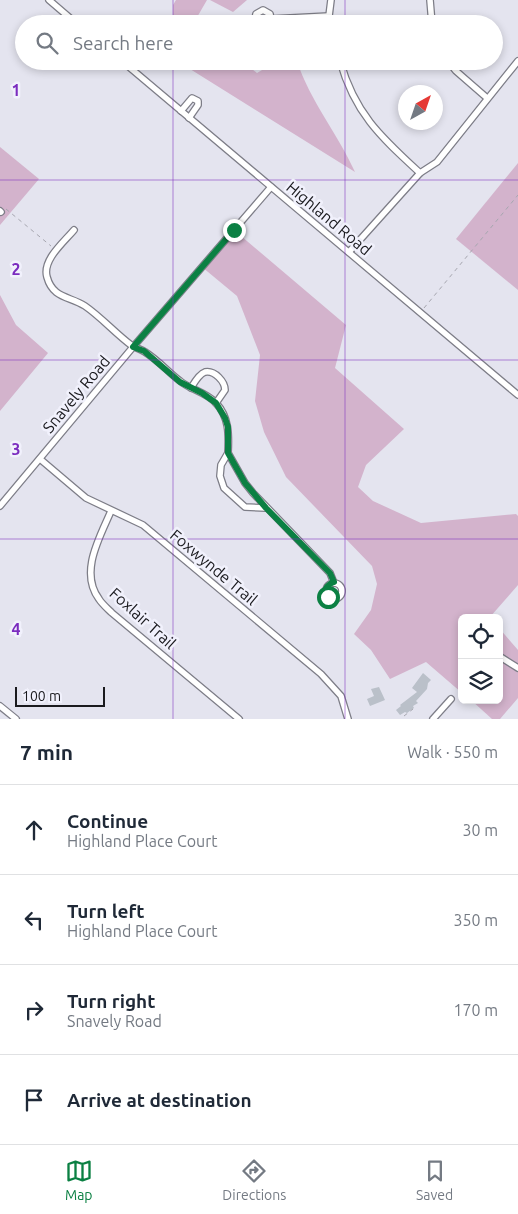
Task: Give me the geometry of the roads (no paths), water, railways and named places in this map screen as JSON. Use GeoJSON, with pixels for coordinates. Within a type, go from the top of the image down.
{"type":"FeatureCollection","features":[{"type":"Feature","properties":{"kind":"street"},"geometry":{"type":"LineString","coordinates":[[49,0],[67,15]]}},
{"type":"Feature","properties":{"kind":"street"},"geometry":{"type":"LineString","coordinates":[[329,15],[331,0]]}},
{"type":"Feature","properties":{"kind":"street"},"geometry":{"type":"LineString","coordinates":[[430,0],[431,15]]}},
{"type":"Feature","properties":{"kind":"street"},"geometry":{"type":"LineString","coordinates":[[256,15],[260,10],[268,12],[268,15]]}},
{"type":"Feature","properties":{"kind":"street"},"geometry":{"type":"LineString","coordinates":[[349,252],[420,173],[437,162],[518,61]]}},
{"type":"Feature","properties":{"kind":"street","name":"Highland Road"},"geometry":{"type":"LineString","coordinates":[[133,70],[518,395]]}},
{"type":"Feature","properties":{"kind":"street"},"geometry":{"type":"LineString","coordinates":[[342,70],[346,83],[362,113],[385,141],[420,173]]}},
{"type":"Feature","properties":{"kind":"street"},"geometry":{"type":"LineString","coordinates":[[455,70],[487,98]]}},
{"type":"Feature","properties":{"kind":"street"},"geometry":{"type":"LineString","coordinates":[[181,111],[192,98],[198,101],[198,105],[189,118]]}},
{"type":"Feature","properties":{"kind":"street","name":"Snavely Road"},"geometry":{"type":"LineString","coordinates":[[0,506],[133,347],[271,187]]}},
{"type":"Feature","properties":{"kind":"street"},"geometry":{"type":"LineString","coordinates":[[74,230],[50,258],[46,268],[47,277],[52,287],[66,299],[85,306],[133,347],[144,351],[180,382],[202,393],[216,403],[228,427],[228,453],[245,483],[266,508],[330,573],[334,582]]}},
{"type":"Feature","properties":{"kind":"street"},"geometry":{"type":"LineString","coordinates":[[191,388],[202,374],[206,372],[214,374],[225,386],[224,394],[216,403]]}},
{"type":"Feature","properties":{"kind":"street"},"geometry":{"type":"LineString","coordinates":[[228,453],[221,465],[220,476],[224,488],[245,507],[266,508]]}},
{"type":"Feature","properties":{"kind":"street","name":"Foxwynde Trail"},"geometry":{"type":"LineString","coordinates":[[40,459],[86,498],[143,525],[321,674],[341,696],[348,719]]}},
{"type":"Feature","properties":{"kind":"street","name":"Foxlair Trail"},"geometry":{"type":"LineString","coordinates":[[112,511],[93,554],[92,585],[98,599],[112,613],[239,719]]}},
{"type":"Feature","properties":{"kind":"street"},"geometry":{"type":"LineString","coordinates":[[503,659],[518,668]]}},
{"type":"Feature","properties":{"kind":"street"},"geometry":{"type":"LineString","coordinates":[[433,719],[450,699]]}},
{"type":"Feature","properties":{"kind":"street"},"geometry":{"type":"LineString","coordinates":[[0,706],[16,719]]}}]}
